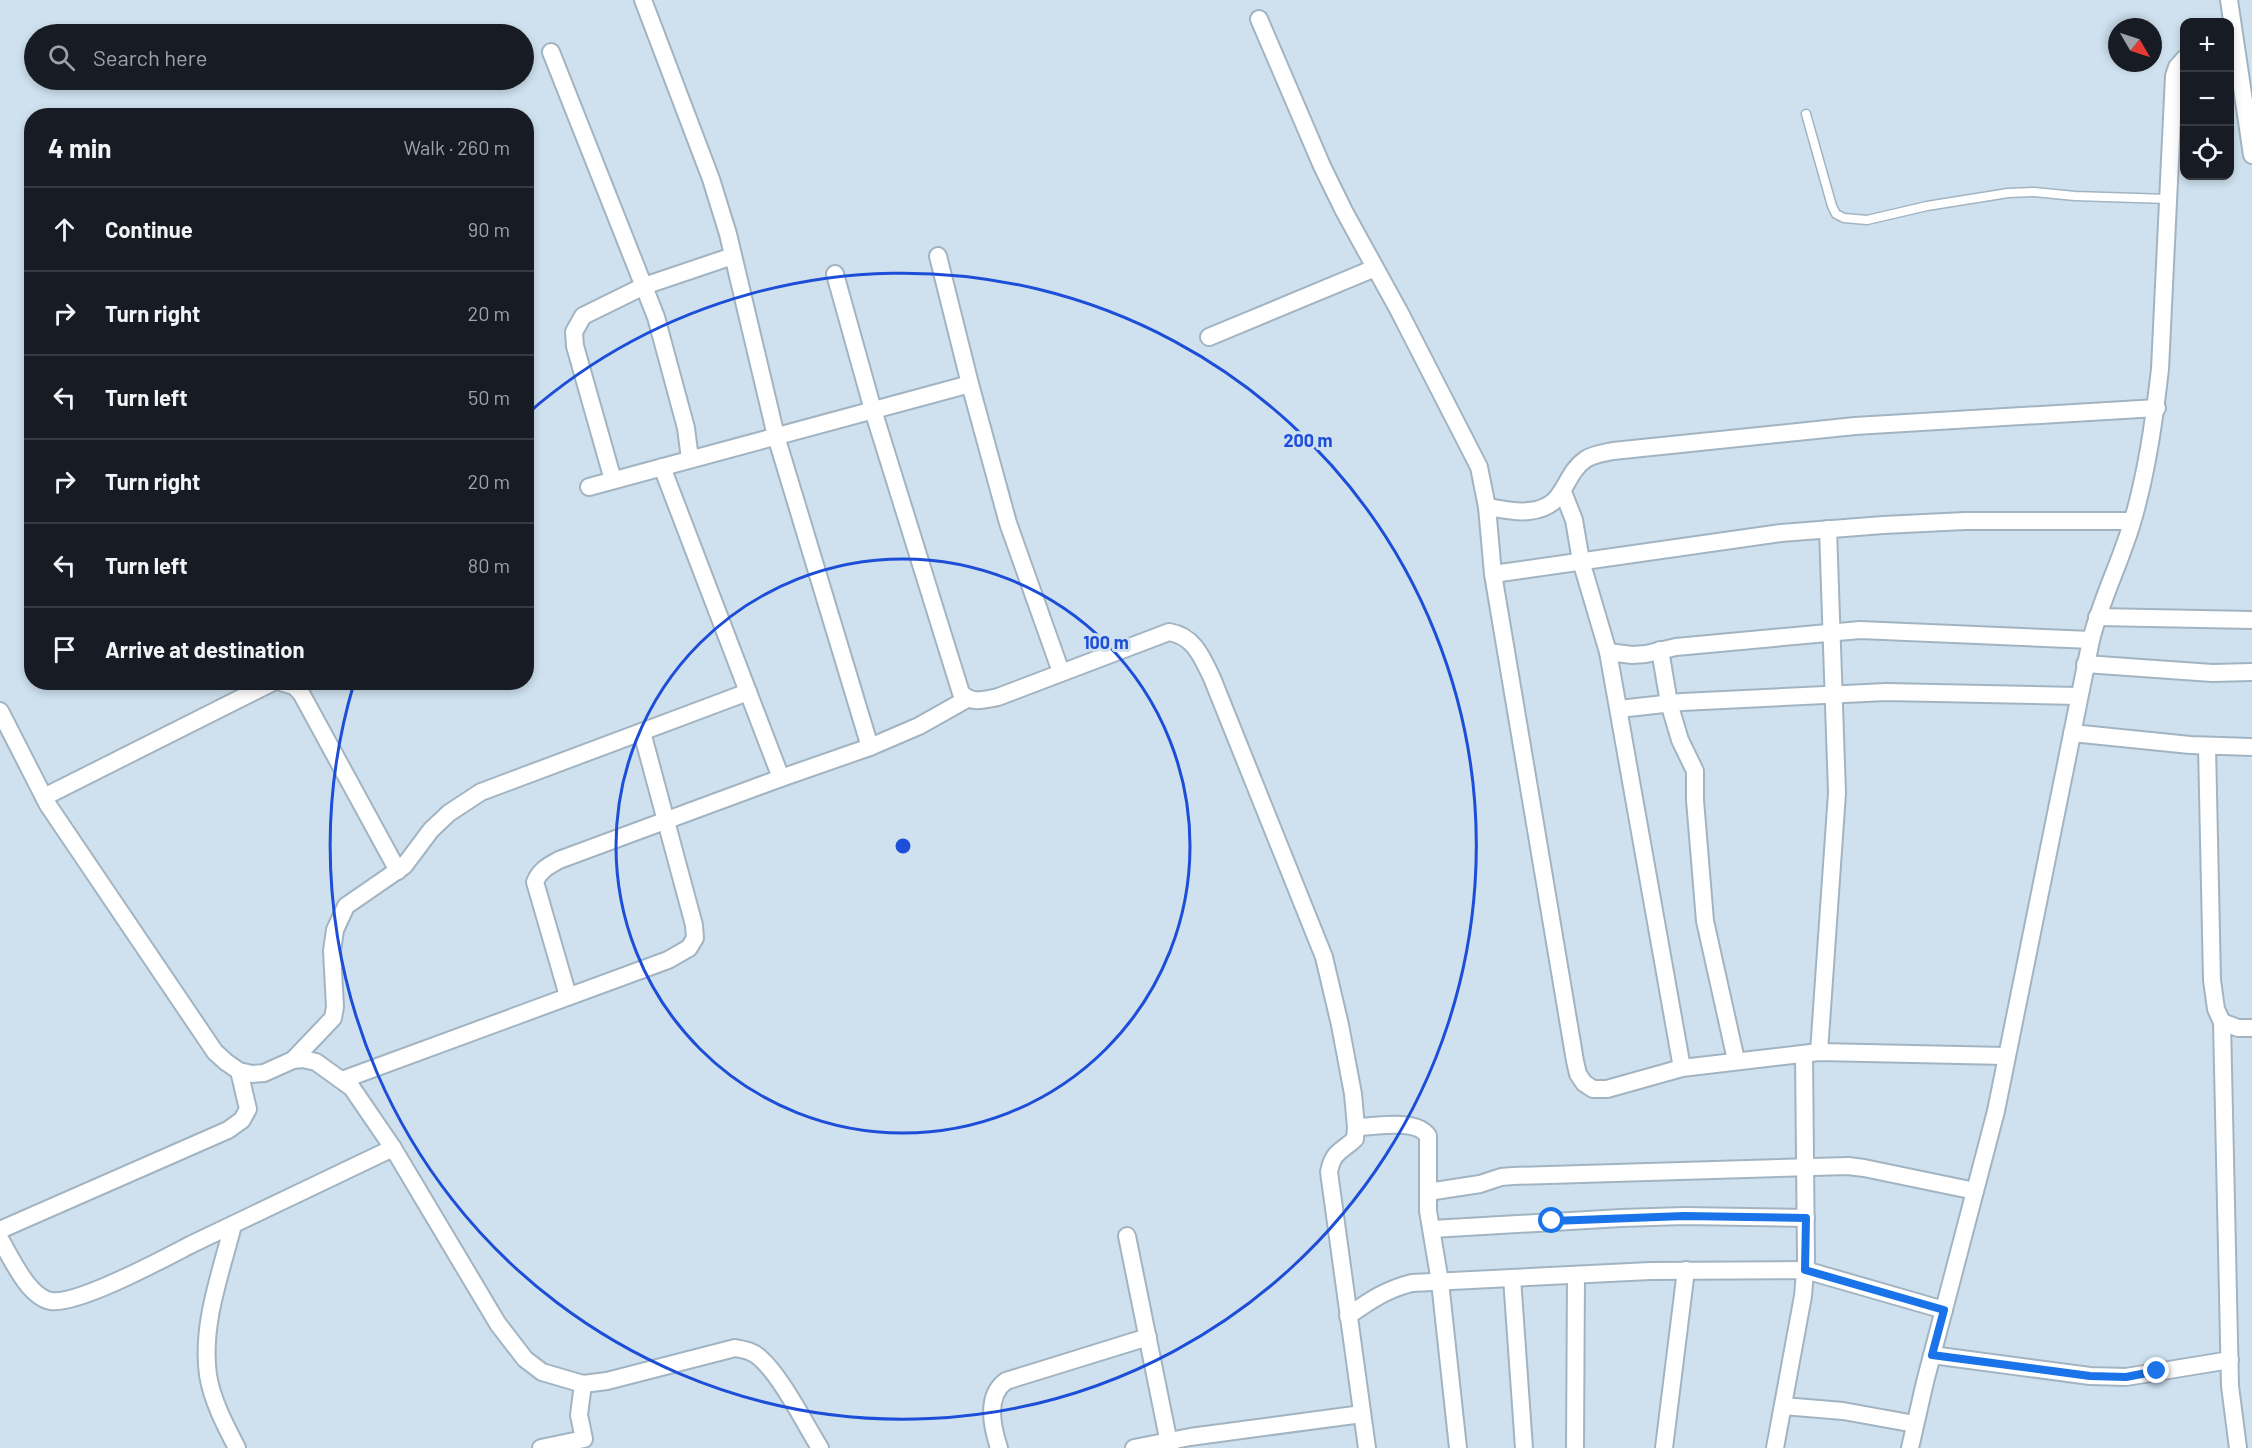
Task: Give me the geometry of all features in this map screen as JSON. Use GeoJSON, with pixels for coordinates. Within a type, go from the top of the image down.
{"type":"FeatureCollection","features":[{"type":"Feature","properties":{"kind":"street"},"geometry":{"type":"LineString","coordinates":[[643,0],[715,190],[776,436],[870,747]]}},
{"type":"Feature","properties":{"kind":"street"},"geometry":{"type":"LineString","coordinates":[[2229,0],[2231,18]]}},
{"type":"Feature","properties":{"kind":"street"},"geometry":{"type":"LineString","coordinates":[[1259,19],[1322,166],[1344,211],[1479,467],[1487,507],[1493,574],[1536,836],[1578,1074],[1584,1083],[1593,1089],[1607,1089],[1682,1068],[1812,1053],[2007,1056]]}},
{"type":"Feature","properties":{"kind":"street"},"geometry":{"type":"LineString","coordinates":[[551,52],[644,286],[686,428],[690,459]]}},
{"type":"Feature","properties":{"kind":"street"},"geometry":{"type":"LineString","coordinates":[[2234,52],[2252,155]]}},
{"type":"Feature","properties":{"kind":"street"},"geometry":{"type":"LineString","coordinates":[[1910,1448],[1996,1111],[2085,664],[2097,617],[2132,521],[2148,459],[2157,408],[2174,76],[2180,64]]}},
{"type":"Feature","properties":{"kind":"street"},"geometry":{"type":"LineString","coordinates":[[613,480],[579,364],[574,332],[582,316],[644,286],[733,256]]}},
{"type":"Feature","properties":{"kind":"street"},"geometry":{"type":"LineString","coordinates":[[938,256],[1008,523],[1062,672]]}},
{"type":"Feature","properties":{"kind":"street"},"geometry":{"type":"LineString","coordinates":[[1209,337],[1375,268]]}},
{"type":"Feature","properties":{"kind":"street"},"geometry":{"type":"LineString","coordinates":[[835,274],[873,410],[961,693],[967,699],[978,702],[998,697],[1169,632],[1188,640],[1198,650],[1237,739],[1324,957],[1340,1025],[1353,1094],[1356,1127],[1355,1139],[1338,1151],[1331,1160],[1329,1172],[1367,1448]]}},
{"type":"Feature","properties":{"kind":"street"},"geometry":{"type":"LineString","coordinates":[[589,486],[970,384]]}},
{"type":"Feature","properties":{"kind":"street"},"geometry":{"type":"LineString","coordinates":[[1487,507],[1528,512],[1543,508],[1556,501],[1577,467],[1584,461],[1591,456],[1613,451],[1855,426],[2157,408]]}},
{"type":"Feature","properties":{"kind":"street"},"geometry":{"type":"LineString","coordinates":[[662,467],[781,778]]}},
{"type":"Feature","properties":{"kind":"street"},"geometry":{"type":"LineString","coordinates":[[1563,492],[1575,520],[1581,561],[1608,652],[1682,1068]]}},
{"type":"Feature","properties":{"kind":"street"},"geometry":{"type":"LineString","coordinates":[[1493,574],[1749,536],[1828,529],[1965,522],[2132,521]]}},
{"type":"Feature","properties":{"kind":"street"},"geometry":{"type":"LineString","coordinates":[[1775,1448],[1803,1296],[1806,1218],[1804,1168],[1812,1053],[1837,792],[1828,529]]}},
{"type":"Feature","properties":{"kind":"street"},"geometry":{"type":"LineString","coordinates":[[2097,617],[2252,620]]}},
{"type":"Feature","properties":{"kind":"street"},"geometry":{"type":"LineString","coordinates":[[1608,652],[1632,656],[1676,647],[1860,630],[2091,640]]}},
{"type":"Feature","properties":{"kind":"street"},"geometry":{"type":"LineString","coordinates":[[1660,650],[1669,703],[1680,740],[1695,771],[1695,800],[1705,921],[1736,1060]]}},
{"type":"Feature","properties":{"kind":"street"},"geometry":{"type":"LineString","coordinates":[[2085,664],[2212,673],[2252,672]]}},
{"type":"Feature","properties":{"kind":"street"},"geometry":{"type":"LineString","coordinates":[[44,797],[257,690]]}},
{"type":"Feature","properties":{"kind":"street"},"geometry":{"type":"LineString","coordinates":[[298,690],[398,871]]}},
{"type":"Feature","properties":{"kind":"street"},"geometry":{"type":"LineString","coordinates":[[293,1060],[333,1018],[335,1007],[332,951],[335,930],[346,906],[398,871],[413,856],[431,830],[449,813],[480,792],[748,692]]}},
{"type":"Feature","properties":{"kind":"street"},"geometry":{"type":"LineString","coordinates":[[1619,710],[1669,703],[1886,692],[2078,696]]}},
{"type":"Feature","properties":{"kind":"street"},"geometry":{"type":"LineString","coordinates":[[568,996],[538,896],[535,882],[538,874],[559,861],[666,820],[870,747],[919,726],[967,699]]}},
{"type":"Feature","properties":{"kind":"street"},"geometry":{"type":"LineString","coordinates":[[0,711],[44,797],[210,1044],[225,1062],[239,1071],[252,1074],[264,1073],[293,1060],[303,1059],[316,1062],[342,1080],[369,1110],[431,1215],[511,1342],[525,1359],[542,1372],[583,1384],[607,1381],[735,1348],[750,1351],[761,1359],[777,1379],[820,1448]]}},
{"type":"Feature","properties":{"kind":"street"},"geometry":{"type":"LineString","coordinates":[[342,1080],[668,960],[689,948],[695,938],[694,925],[642,732]]}},
{"type":"Feature","properties":{"kind":"street"},"geometry":{"type":"LineString","coordinates":[[2072,733],[2207,746],[2252,747]]}},
{"type":"Feature","properties":{"kind":"street"},"geometry":{"type":"LineString","coordinates":[[2207,746],[2212,980],[2216,1009],[2222,1022],[2230,1386],[2238,1448]]}},
{"type":"Feature","properties":{"kind":"street"},"geometry":{"type":"LineString","coordinates":[[2222,1022],[2238,1028],[2252,1028]]}},
{"type":"Feature","properties":{"kind":"street"},"geometry":{"type":"LineString","coordinates":[[0,1230],[228,1130],[242,1120],[248,1109],[239,1071]]}},
{"type":"Feature","properties":{"kind":"street"},"geometry":{"type":"LineString","coordinates":[[1356,1127],[1409,1125],[1419,1127],[1428,1136],[1428,1192],[1431,1229],[1440,1282],[1458,1448]]}},
{"type":"Feature","properties":{"kind":"street"},"geometry":{"type":"LineString","coordinates":[[0,1239],[24,1280],[36,1294],[50,1300],[66,1300],[105,1286],[393,1148]]}},
{"type":"Feature","properties":{"kind":"street"},"geometry":{"type":"LineString","coordinates":[[1428,1192],[1513,1176],[1804,1168],[1864,1168],[1975,1191]]}},
{"type":"Feature","properties":{"kind":"street"},"geometry":{"type":"LineString","coordinates":[[1431,1229],[1632,1218],[1806,1218]]}},
{"type":"Feature","properties":{"kind":"street"},"geometry":{"type":"LineString","coordinates":[[233,1225],[209,1321],[206,1349],[208,1376],[213,1393],[237,1448]]}},
{"type":"Feature","properties":{"kind":"street"},"geometry":{"type":"LineString","coordinates":[[1127,1236],[1170,1444]]}},
{"type":"Feature","properties":{"kind":"street"},"geometry":{"type":"LineString","coordinates":[[1348,1316],[1380,1294],[1395,1287],[1413,1283],[1686,1270],[1805,1270],[1944,1310]]}},
{"type":"Feature","properties":{"kind":"street"},"geometry":{"type":"LineString","coordinates":[[1664,1448],[1686,1270]]}},
{"type":"Feature","properties":{"kind":"street"},"geometry":{"type":"LineString","coordinates":[[1575,1448],[1576,1275]]}},
{"type":"Feature","properties":{"kind":"street"},"geometry":{"type":"LineString","coordinates":[[1512,1278],[1524,1448]]}},
{"type":"Feature","properties":{"kind":"street"},"geometry":{"type":"LineString","coordinates":[[999,1448],[992,1415],[994,1396],[998,1387],[1006,1382],[1148,1337]]}},
{"type":"Feature","properties":{"kind":"street"},"geometry":{"type":"LineString","coordinates":[[1932,1355],[2109,1377],[2126,1377],[2230,1360]]}},
{"type":"Feature","properties":{"kind":"street"},"geometry":{"type":"LineString","coordinates":[[541,1448],[585,1444],[579,1416],[583,1384]]}},
{"type":"Feature","properties":{"kind":"street"},"geometry":{"type":"LineString","coordinates":[[1783,1406],[1843,1411],[1915,1424]]}},
{"type":"Feature","properties":{"kind":"street"},"geometry":{"type":"LineString","coordinates":[[1134,1448],[1362,1414]]}},
{"type":"Feature","properties":{"kind":"lane"},"geometry":{"type":"LineString","coordinates":[[1806,114],[1832,206],[1836,214],[1844,218],[1867,220],[1927,206],[2023,192],[2168,199]]}},
{"type":"Feature","properties":{"kind":"route"},"geometry":{"type":"LineString","coordinates":[[1552,1221],[1684,1216],[1806,1218],[1805,1270],[1944,1310],[1932,1355],[2090,1376],[2126,1377],[2157,1371]]}}]}
